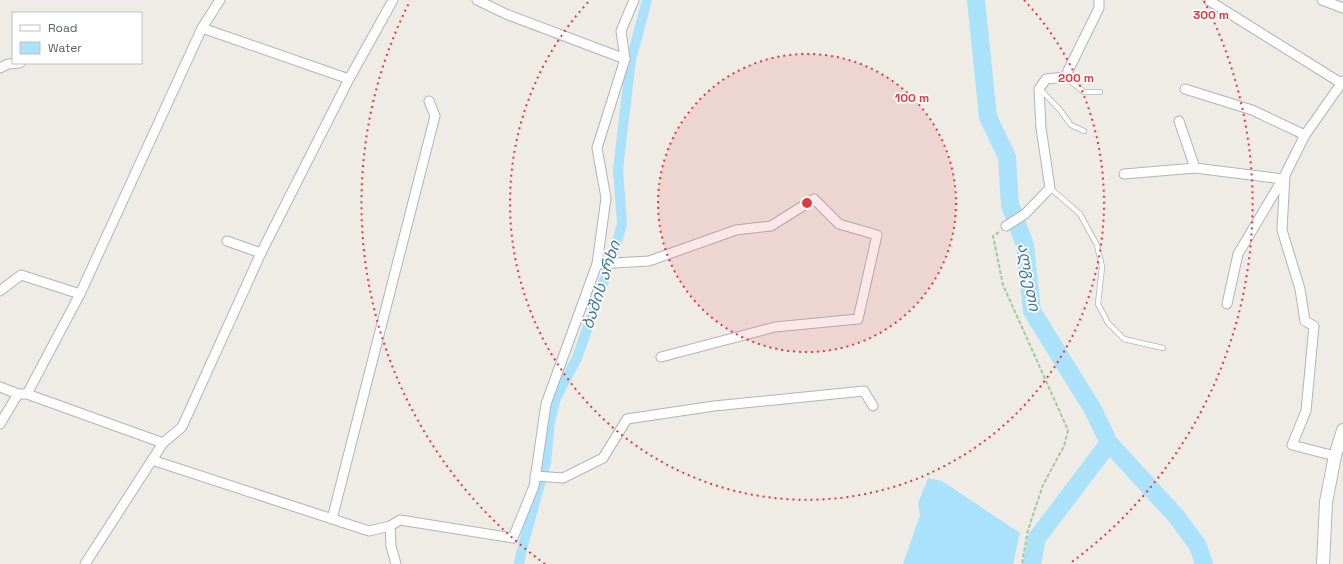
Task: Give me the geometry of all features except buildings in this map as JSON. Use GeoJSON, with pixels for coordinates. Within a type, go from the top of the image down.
{"type":"FeatureCollection","features":[{"type":"Feature","properties":{"kind":"main road"},"geometry":{"type":"LineString","coordinates":[[1323,564],[1326,502],[1335,456],[1343,430]]}},
{"type":"Feature","properties":{"kind":"street"},"geometry":{"type":"LineString","coordinates":[[0,424],[22,394],[80,294],[202,28],[220,0]]}},
{"type":"Feature","properties":{"kind":"street"},"geometry":{"type":"LineString","coordinates":[[85,564],[163,443],[182,427],[261,253],[349,79],[393,0]]}},
{"type":"Feature","properties":{"kind":"street"},"geometry":{"type":"LineString","coordinates":[[477,0],[506,14],[624,59]]}},
{"type":"Feature","properties":{"kind":"street"},"geometry":{"type":"LineString","coordinates":[[152,460],[369,531],[390,526],[400,520],[513,538],[534,486],[546,404],[597,264],[606,198],[597,148],[624,59],[621,31],[634,0]]}},
{"type":"Feature","properties":{"kind":"street"},"geometry":{"type":"LineString","coordinates":[[1006,226],[1025,214],[1050,188],[1041,128],[1040,89],[1046,78],[1065,77],[1100,8],[1099,0]]}},
{"type":"Feature","properties":{"kind":"street"},"geometry":{"type":"LineString","coordinates":[[1208,0],[1341,86],[1305,135],[1284,177],[1238,254],[1226,304]]}},
{"type":"Feature","properties":{"kind":"street"},"geometry":{"type":"LineString","coordinates":[[1322,0],[1343,8]]}},
{"type":"Feature","properties":{"kind":"street"},"geometry":{"type":"LineString","coordinates":[[202,28],[349,79]]}},
{"type":"Feature","properties":{"kind":"street"},"geometry":{"type":"LineString","coordinates":[[0,68],[12,64]]}},
{"type":"Feature","properties":{"kind":"street"},"geometry":{"type":"LineString","coordinates":[[1185,89],[1252,110],[1305,135]]}},
{"type":"Feature","properties":{"kind":"street"},"geometry":{"type":"LineString","coordinates":[[332,520],[435,116],[429,101]]}},
{"type":"Feature","properties":{"kind":"street"},"geometry":{"type":"LineString","coordinates":[[1179,121],[1195,168]]}},
{"type":"Feature","properties":{"kind":"street"},"geometry":{"type":"LineString","coordinates":[[1124,174],[1195,168],[1284,177]]}},
{"type":"Feature","properties":{"kind":"street"},"geometry":{"type":"LineString","coordinates":[[1284,177],[1282,230],[1300,289],[1305,321],[1314,326],[1306,411],[1292,445],[1335,456]]}},
{"type":"Feature","properties":{"kind":"street"},"geometry":{"type":"LineString","coordinates":[[597,264],[649,261],[736,230],[771,226],[814,199],[839,224],[877,235],[858,319],[775,327],[661,357]]}},
{"type":"Feature","properties":{"kind":"street"},"geometry":{"type":"LineString","coordinates":[[227,241],[261,253]]}},
{"type":"Feature","properties":{"kind":"street"},"geometry":{"type":"LineString","coordinates":[[0,291],[21,275],[80,294]]}},
{"type":"Feature","properties":{"kind":"street"},"geometry":{"type":"LineString","coordinates":[[0,386],[153,441],[163,443]]}},
{"type":"Feature","properties":{"kind":"street"},"geometry":{"type":"LineString","coordinates":[[535,476],[563,478],[603,458],[627,419],[714,406],[864,390],[873,406]]}},
{"type":"Feature","properties":{"kind":"street"},"geometry":{"type":"LineString","coordinates":[[390,526],[391,546],[396,564]]}},
{"type":"Feature","properties":{"kind":"lane"},"geometry":{"type":"LineString","coordinates":[[1065,77],[1084,92],[1100,92]]}},
{"type":"Feature","properties":{"kind":"lane"},"geometry":{"type":"LineString","coordinates":[[1040,89],[1060,110],[1071,125],[1084,131]]}},
{"type":"Feature","properties":{"kind":"lane"},"geometry":{"type":"LineString","coordinates":[[1050,188],[1080,214],[1098,245],[1102,267],[1098,304],[1108,323],[1124,339],[1163,348]]}},
{"type":"Feature","properties":{"kind":"path"},"geometry":{"type":"LineString","coordinates":[[1006,226],[993,236],[1003,285],[1068,430],[1064,446],[1043,485],[1028,530],[1022,564]]}},
{"type":"Feature","properties":{"kind":"water"},"geometry":{"type":"Polygon","coordinates":[[[928,478],[942,481],[1020,533],[1013,564],[903,564],[920,515],[918,503],[928,478]]]}},
{"type":"Feature","properties":{"kind":"waterway","name":"ბაშის არხი"},"geometry":{"type":"LineString","coordinates":[[519,564],[546,462],[550,422],[556,398],[577,358],[615,249],[622,224],[618,169],[631,60],[647,0]]}},
{"type":"Feature","properties":{"kind":"waterway","name":"ალგეთი"},"geometry":{"type":"LineString","coordinates":[[976,0],[988,117],[1007,157],[1010,205],[1025,245],[1032,311],[1092,408],[1109,443],[1037,538],[1032,564]]}},
{"type":"Feature","properties":{"kind":"waterway"},"geometry":{"type":"LineString","coordinates":[[1109,443],[1176,516],[1198,546],[1204,564]]}}]}
